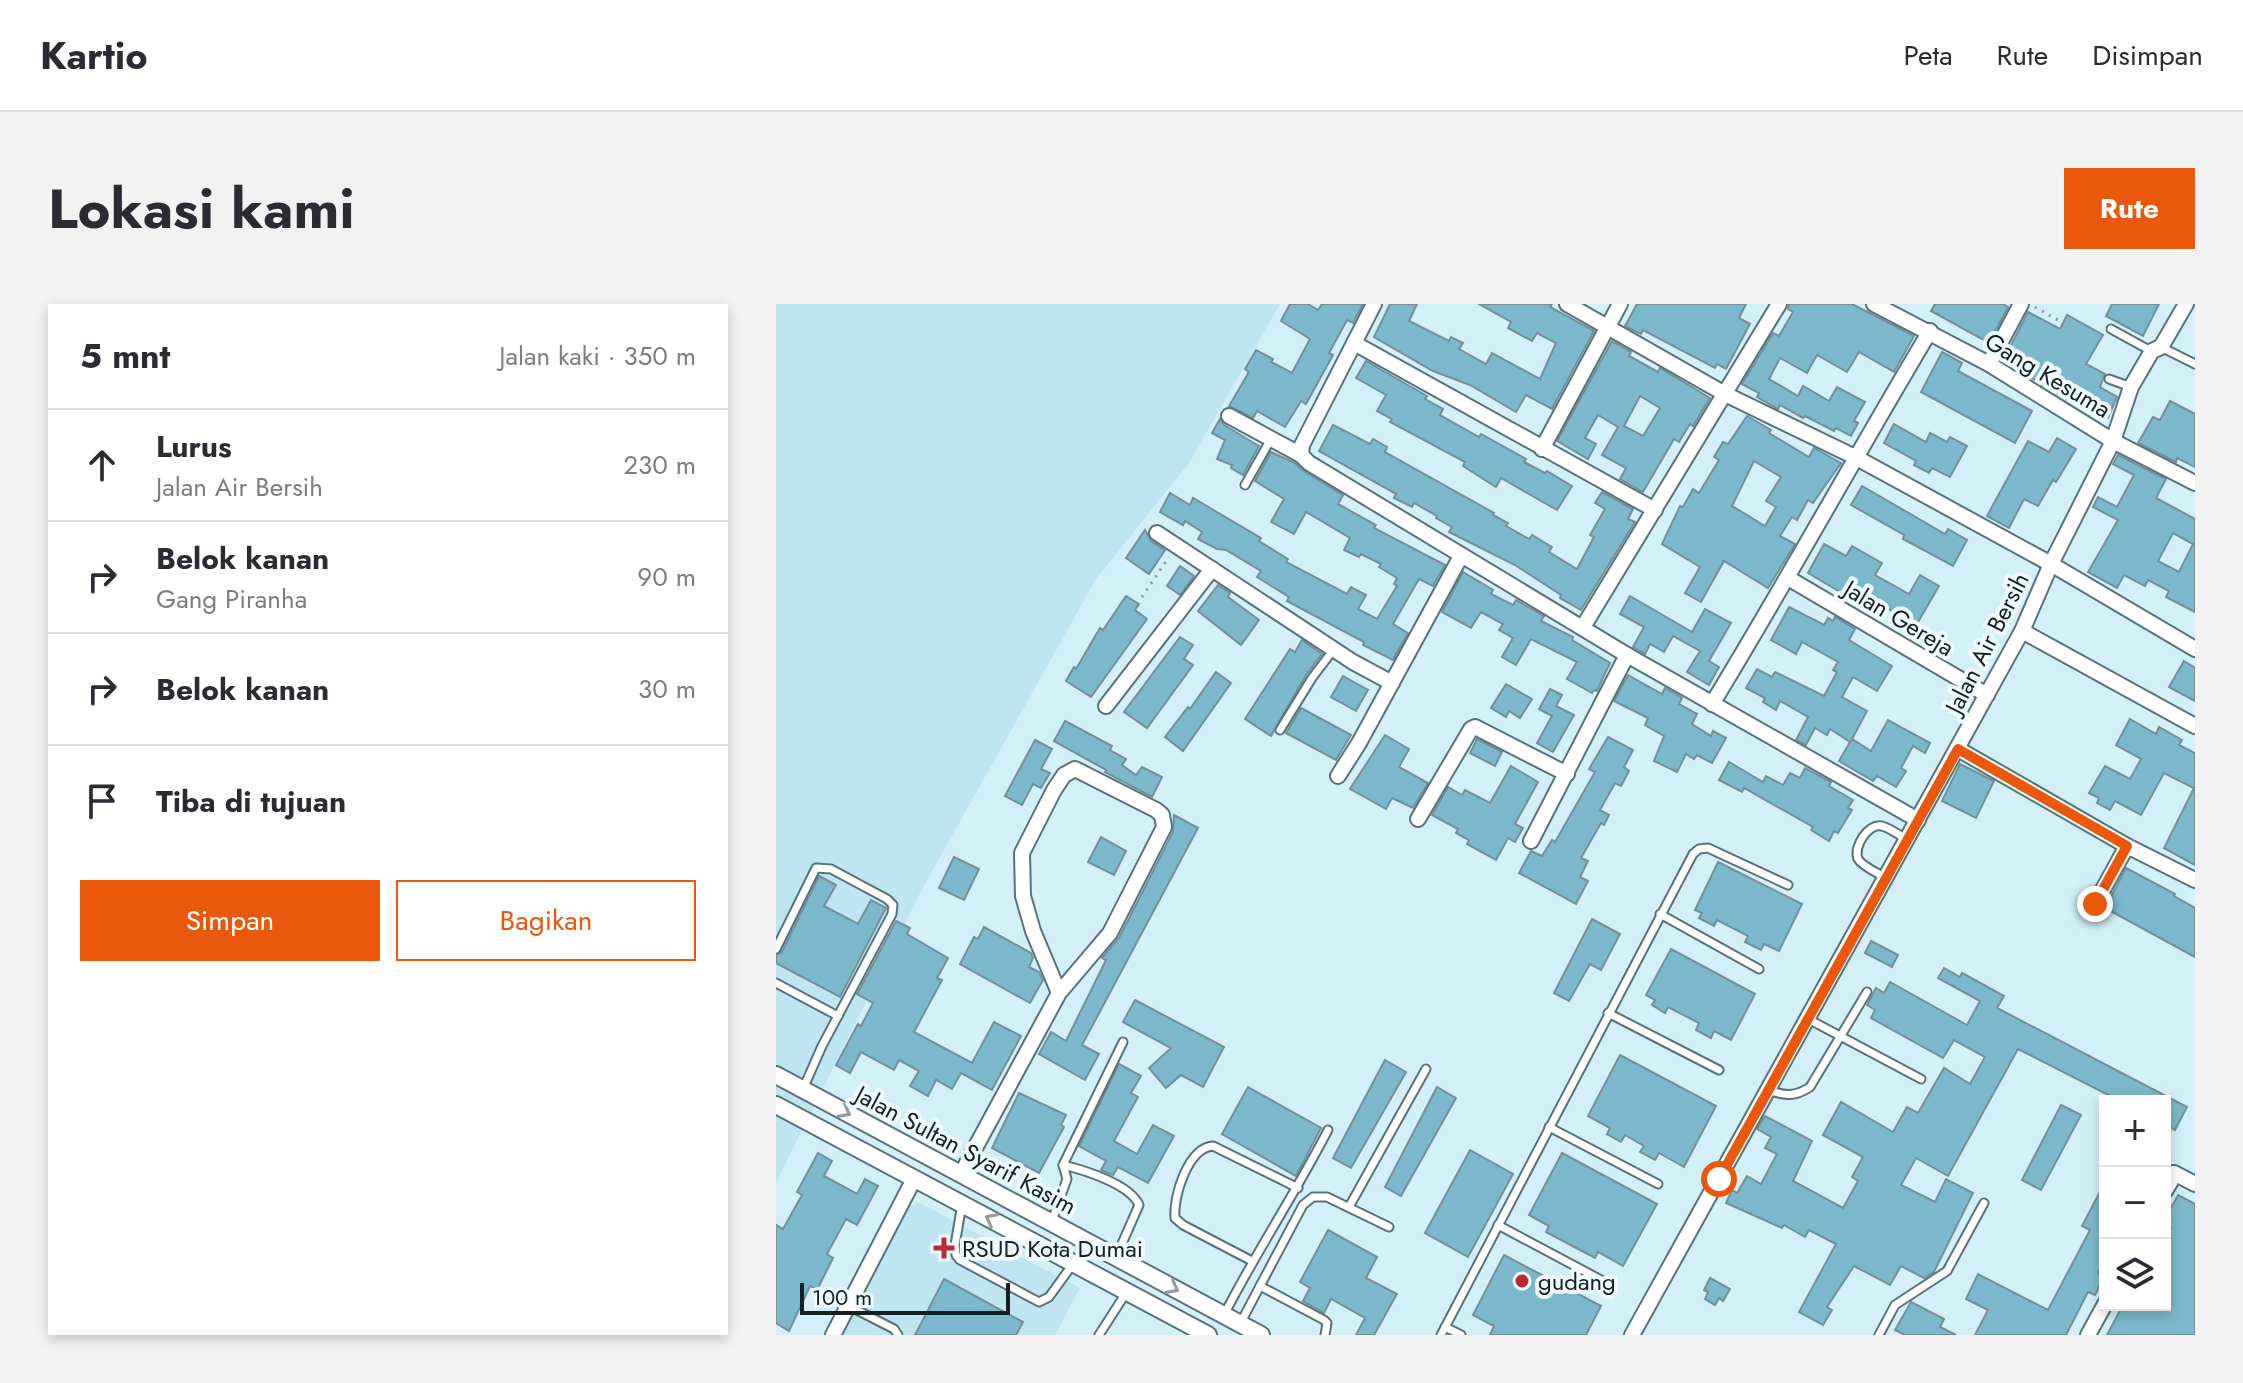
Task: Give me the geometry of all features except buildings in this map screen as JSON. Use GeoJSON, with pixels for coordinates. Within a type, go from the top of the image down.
{"type":"FeatureCollection","features":[{"type":"Feature","properties":{"kind":"street"},"geometry":{"type":"LineString","coordinates":[[1301,455],[1302,445],[1374,304]]}},
{"type":"Feature","properties":{"kind":"street"},"geometry":{"type":"LineString","coordinates":[[1567,304],[1725,394],[1855,457],[2051,564],[2195,649]]}},
{"type":"Feature","properties":{"kind":"street"},"geometry":{"type":"LineString","coordinates":[[1542,449],[1620,304]]}},
{"type":"Feature","properties":{"kind":"street"},"geometry":{"type":"LineString","coordinates":[[1583,627],[1779,304]]}},
{"type":"Feature","properties":{"kind":"street","name":"Gang Kesuma"},"geometry":{"type":"LineString","coordinates":[[1874,304],[1930,331],[2113,441],[2195,483]]}},
{"type":"Feature","properties":{"kind":"street"},"geometry":{"type":"LineString","coordinates":[[1989,364],[2021,304]]}},
{"type":"Feature","properties":{"kind":"street","name":"Jalan Air Bersih"},"geometry":{"type":"LineString","coordinates":[[1632,1335],[2022,631],[2051,564],[2113,441],[2131,387],[2186,304]]}},
{"type":"Feature","properties":{"kind":"street"},"geometry":{"type":"LineString","coordinates":[[1712,704],[1930,331]]}},
{"type":"Feature","properties":{"kind":"street"},"geometry":{"type":"LineString","coordinates":[[1354,343],[1655,510]]}},
{"type":"Feature","properties":{"kind":"street"},"geometry":{"type":"LineString","coordinates":[[1229,416],[1301,455],[1309,463],[1627,655],[1918,820]]}},
{"type":"Feature","properties":{"kind":"street"},"geometry":{"type":"LineString","coordinates":[[1157,533],[1334,649],[1392,683]]}},
{"type":"Feature","properties":{"kind":"street"},"geometry":{"type":"LineString","coordinates":[[1338,776],[1461,556]]}},
{"type":"Feature","properties":{"kind":"street"},"geometry":{"type":"LineString","coordinates":[[1106,706],[1212,569]]}},
{"type":"Feature","properties":{"kind":"street","name":"Jalan Gereja"},"geometry":{"type":"LineString","coordinates":[[1788,578],[1987,695]]}},
{"type":"Feature","properties":{"kind":"street"},"geometry":{"type":"LineString","coordinates":[[2022,631],[2195,726]]}},
{"type":"Feature","properties":{"kind":"street"},"geometry":{"type":"LineString","coordinates":[[1531,841],[1627,655]]}},
{"type":"Feature","properties":{"kind":"street"},"geometry":{"type":"LineString","coordinates":[[1418,819],[1475,727],[1567,774]]}},
{"type":"Feature","properties":{"kind":"street"},"geometry":{"type":"LineString","coordinates":[[1958,749],[2127,846],[2195,880]]}},
{"type":"Feature","properties":{"kind":"street"},"geometry":{"type":"LineString","coordinates":[[961,1174],[1059,993],[1110,933],[1164,821],[1156,810],[1075,769],[1059,782],[1022,853],[1023,896],[1033,931],[1059,993]]}},
{"type":"Feature","properties":{"kind":"street"},"geometry":{"type":"LineString","coordinates":[[2095,904],[2127,846]]}},
{"type":"Feature","properties":{"kind":"street","name":"Jalan Sultan Syarif Kasim"},"geometry":{"type":"LineString","coordinates":[[776,1075],[1261,1335]]}},
{"type":"Feature","properties":{"kind":"street","name":"Jalan Sultan Syarif Kasim"},"geometry":{"type":"LineString","coordinates":[[776,1105],[1208,1335]]}},
{"type":"Feature","properties":{"kind":"street"},"geometry":{"type":"LineString","coordinates":[[2171,1174],[2195,1184]]}},
{"type":"Feature","properties":{"kind":"street"},"geometry":{"type":"LineString","coordinates":[[833,1335],[914,1179]]}},
{"type":"Feature","properties":{"kind":"street"},"geometry":{"type":"LineString","coordinates":[[2088,1335],[2101,1311]]}},
{"type":"Feature","properties":{"kind":"lane"},"geometry":{"type":"LineString","coordinates":[[2111,329],[2195,364]]}},
{"type":"Feature","properties":{"kind":"lane"},"geometry":{"type":"LineString","coordinates":[[2109,379],[2131,387]]}},
{"type":"Feature","properties":{"kind":"lane"},"geometry":{"type":"LineString","coordinates":[[1245,485],[1271,439]]}},
{"type":"Feature","properties":{"kind":"lane"},"geometry":{"type":"LineString","coordinates":[[1280,730],[1334,649]]}},
{"type":"Feature","properties":{"kind":"lane"},"geometry":{"type":"LineString","coordinates":[[1886,878],[1858,858],[1857,849],[1868,830],[1883,826],[1908,840]]}},
{"type":"Feature","properties":{"kind":"lane"},"geometry":{"type":"LineString","coordinates":[[1461,1335],[1443,1331],[1685,866],[1699,849],[1708,848],[1788,885]]}},
{"type":"Feature","properties":{"kind":"lane"},"geometry":{"type":"LineString","coordinates":[[776,949],[816,868],[826,868],[893,905],[892,914],[803,1089]]}},
{"type":"Feature","properties":{"kind":"lane"},"geometry":{"type":"LineString","coordinates":[[1660,914],[1759,969]]}},
{"type":"Feature","properties":{"kind":"lane"},"geometry":{"type":"LineString","coordinates":[[776,983],[838,1016]]}},
{"type":"Feature","properties":{"kind":"lane"},"geometry":{"type":"LineString","coordinates":[[1768,1090],[1790,1096],[1810,1087],[1867,992]]}},
{"type":"Feature","properties":{"kind":"lane"},"geometry":{"type":"LineString","coordinates":[[1608,1013],[1719,1070]]}},
{"type":"Feature","properties":{"kind":"lane"},"geometry":{"type":"LineString","coordinates":[[1808,1019],[1921,1079]]}},
{"type":"Feature","properties":{"kind":"lane"},"geometry":{"type":"LineString","coordinates":[[1051,1223],[1067,1179],[1063,1165],[1123,1042]]}},
{"type":"Feature","properties":{"kind":"lane"},"geometry":{"type":"LineString","coordinates":[[1349,1207],[1426,1069]]}},
{"type":"Feature","properties":{"kind":"lane"},"geometry":{"type":"LineString","coordinates":[[1549,1127],[1658,1184]]}},
{"type":"Feature","properties":{"kind":"lane"},"geometry":{"type":"LineString","coordinates":[[1224,1315],[1328,1130]]}},
{"type":"Feature","properties":{"kind":"lane"},"geometry":{"type":"LineString","coordinates":[[1252,1261],[1175,1218],[1178,1192],[1195,1156],[1200,1150],[1213,1146],[1298,1188]]}},
{"type":"Feature","properties":{"kind":"lane"},"geometry":{"type":"LineString","coordinates":[[1063,1165],[1087,1171],[1131,1193],[1139,1201],[1138,1210],[1116,1257]]}},
{"type":"Feature","properties":{"kind":"lane"},"geometry":{"type":"LineString","coordinates":[[1240,1324],[1308,1200],[1327,1197],[1389,1227]]}},
{"type":"Feature","properties":{"kind":"lane"},"geometry":{"type":"LineString","coordinates":[[962,1203],[955,1245],[960,1260],[1039,1302],[1049,1297],[1074,1262]]}},
{"type":"Feature","properties":{"kind":"lane"},"geometry":{"type":"LineString","coordinates":[[1879,1335],[1895,1305],[1947,1271],[1984,1203]]}},
{"type":"Feature","properties":{"kind":"lane"},"geometry":{"type":"LineString","coordinates":[[1498,1225],[1603,1281]]}},
{"type":"Feature","properties":{"kind":"lane"},"geometry":{"type":"LineString","coordinates":[[1260,1286],[1324,1320],[1327,1323],[1325,1335]]}},
{"type":"Feature","properties":{"kind":"lane"},"geometry":{"type":"LineString","coordinates":[[1099,1335],[1127,1291]]}},
{"type":"Feature","properties":{"kind":"lane"},"geometry":{"type":"LineString","coordinates":[[849,1306],[894,1329],[898,1335]]}},
{"type":"Feature","properties":{"kind":"path"},"geometry":{"type":"LineString","coordinates":[[2029,304],[2063,323]]}},
{"type":"Feature","properties":{"kind":"path"},"geometry":{"type":"LineString","coordinates":[[1142,597],[1175,547]]}},
{"type":"Feature","properties":{"kind":"shaded area"},"geometry":{"type":"Polygon","coordinates":[[[776,304],[1280,304],[1189,463],[1096,579],[921,891],[776,1183],[776,304]]]}},
{"type":"Feature","properties":{"kind":"shaded area","name":"RSUD Kota Dumai"},"geometry":{"type":"Polygon","coordinates":[[[920,1203],[1080,1288],[1055,1335],[839,1335],[903,1208],[920,1203]]]}},
{"type":"Feature","properties":{"kind":"place","name":"RSUD Kota Dumai"},"geometry":{"type":"Point","coordinates":[944,1248]}},
{"type":"Feature","properties":{"kind":"place","name":"gudang"},"geometry":{"type":"Point","coordinates":[1522,1281]}},
{"type":"Feature","properties":{"kind":"route"},"geometry":{"type":"LineString","coordinates":[[1719,1179],[1958,749],[2127,846],[2095,904]]}}]}
